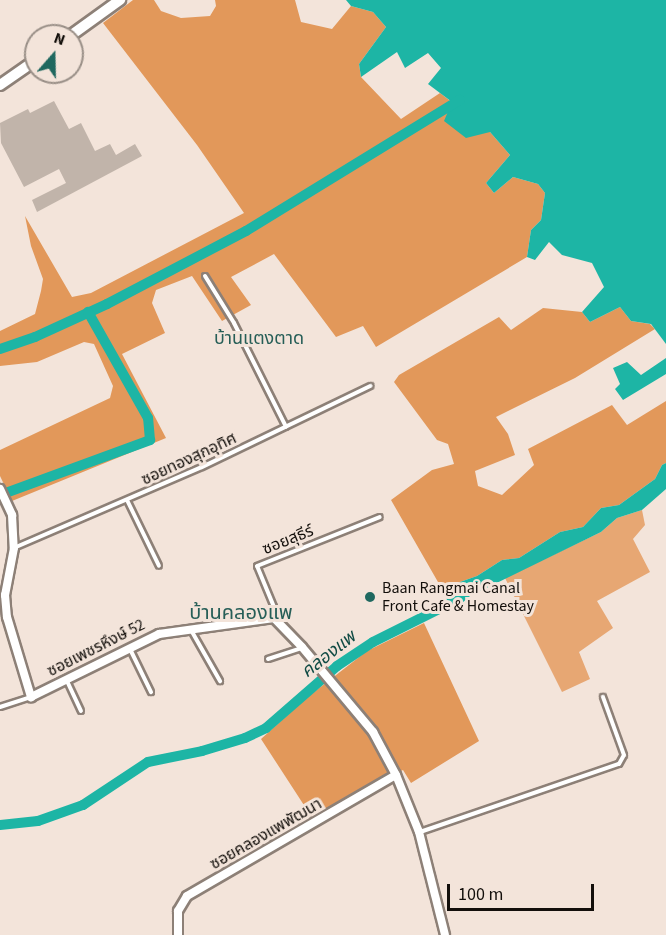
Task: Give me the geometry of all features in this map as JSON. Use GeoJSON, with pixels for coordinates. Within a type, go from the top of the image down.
{"type":"FeatureCollection","features":[{"type":"Feature","properties":{"kind":"main road"},"geometry":{"type":"LineString","coordinates":[[84,26],[119,0]]}},
{"type":"Feature","properties":{"kind":"main road"},"geometry":{"type":"LineString","coordinates":[[0,85],[24,68]]}},
{"type":"Feature","properties":{"kind":"street","name":"ซอยเพชรหึงษ์ 52"},"geometry":{"type":"LineString","coordinates":[[0,489],[11,514],[14,548],[5,595],[7,617],[31,697],[159,634],[274,618]]}},
{"type":"Feature","properties":{"kind":"street"},"geometry":{"type":"LineString","coordinates":[[274,618],[302,647],[373,732],[396,775],[419,832],[445,935]]}},
{"type":"Feature","properties":{"kind":"street","name":"ซอยคลองแพพัฒนา"},"geometry":{"type":"LineString","coordinates":[[178,935],[178,911],[187,896],[396,775]]}},
{"type":"Feature","properties":{"kind":"lane"},"geometry":{"type":"LineString","coordinates":[[205,276],[234,323],[286,427]]}},
{"type":"Feature","properties":{"kind":"lane","name":"ซอยทองสุกอุทิศ"},"geometry":{"type":"LineString","coordinates":[[14,548],[127,500],[370,386]]}},
{"type":"Feature","properties":{"kind":"lane"},"geometry":{"type":"LineString","coordinates":[[127,500],[159,566]]}},
{"type":"Feature","properties":{"kind":"lane","name":"ซอยสุธีร์"},"geometry":{"type":"LineString","coordinates":[[274,618],[275,610],[257,566],[380,517]]}},
{"type":"Feature","properties":{"kind":"lane"},"geometry":{"type":"LineString","coordinates":[[191,630],[220,681]]}},
{"type":"Feature","properties":{"kind":"lane"},"geometry":{"type":"LineString","coordinates":[[268,659],[302,647]]}},
{"type":"Feature","properties":{"kind":"lane"},"geometry":{"type":"LineString","coordinates":[[129,648],[151,692]]}},
{"type":"Feature","properties":{"kind":"lane"},"geometry":{"type":"LineString","coordinates":[[67,681],[81,711]]}},
{"type":"Feature","properties":{"kind":"lane"},"geometry":{"type":"LineString","coordinates":[[0,707],[31,697]]}},
{"type":"Feature","properties":{"kind":"lane"},"geometry":{"type":"LineString","coordinates":[[419,832],[619,764],[624,755],[603,697]]}},
{"type":"Feature","properties":{"kind":"shaded area"},"geometry":{"type":"Polygon","coordinates":[[[133,0],[154,0],[161,11],[181,18],[210,16],[216,6],[215,0],[295,0],[301,22],[332,29],[351,6],[373,12],[386,27],[359,64],[361,77],[401,119],[440,93],[490,132],[510,155],[486,183],[494,193],[513,177],[538,184],[545,193],[541,220],[531,230],[527,257],[376,347],[363,326],[336,337],[274,254],[231,277],[251,305],[222,321],[192,276],[156,290],[152,303],[165,333],[122,354],[166,438],[12,501],[0,476],[0,450],[110,398],[113,386],[94,344],[84,342],[37,362],[0,366],[0,331],[35,314],[43,279],[31,246],[25,216],[72,297],[91,293],[244,213],[197,145],[103,23],[133,0]]]}},
{"type":"Feature","properties":{"kind":"shaded area"},"geometry":{"type":"Polygon","coordinates":[[[620,307],[631,321],[650,324],[655,329],[575,378],[496,417],[508,434],[515,455],[475,471],[478,486],[502,495],[534,465],[528,449],[612,405],[627,425],[666,401],[666,463],[662,465],[655,479],[619,505],[601,508],[583,527],[560,532],[519,558],[502,560],[477,576],[460,582],[446,596],[391,500],[432,470],[454,464],[448,444],[437,440],[394,382],[399,375],[499,317],[511,330],[543,308],[582,312],[590,322],[620,307]]]}},
{"type":"Feature","properties":{"kind":"shaded area"},"geometry":{"type":"Polygon","coordinates":[[[642,510],[645,525],[633,539],[650,572],[597,601],[613,628],[579,652],[590,679],[562,692],[505,578],[601,532],[617,518],[642,510]]]}},
{"type":"Feature","properties":{"kind":"shaded area"},"geometry":{"type":"Polygon","coordinates":[[[424,623],[479,741],[411,783],[403,770],[311,816],[261,739],[309,696],[367,651],[424,623]]]}},
{"type":"Feature","properties":{"kind":"water"},"geometry":{"type":"Polygon","coordinates":[[[346,0],[666,0],[666,344],[651,324],[631,321],[620,307],[590,322],[582,312],[604,287],[592,263],[562,255],[549,242],[535,260],[527,257],[531,230],[541,220],[545,193],[538,184],[513,177],[494,193],[486,183],[510,155],[490,132],[466,138],[444,121],[452,102],[428,84],[441,68],[428,53],[405,68],[397,52],[361,77],[359,64],[386,27],[373,12],[351,6],[346,0]]]}},
{"type":"Feature","properties":{"kind":"water"},"geometry":{"type":"Polygon","coordinates":[[[666,358],[666,374],[623,400],[615,389],[620,384],[613,368],[627,362],[641,375],[666,358]]]}},
{"type":"Feature","properties":{"kind":"water"},"geometry":{"type":"Polygon","coordinates":[[[666,463],[666,489],[642,510],[617,518],[601,532],[470,596],[453,611],[440,614],[433,612],[460,582],[477,576],[502,560],[519,558],[560,532],[583,527],[601,508],[619,505],[655,479],[662,465],[666,463]]]}},
{"type":"Feature","properties":{"kind":"building"},"geometry":{"type":"Polygon","coordinates":[[[54,101],[69,129],[81,123],[95,151],[110,144],[116,155],[135,144],[142,156],[37,212],[32,200],[66,183],[59,169],[24,187],[1,143],[0,123],[28,109],[30,113],[54,101]]]}},
{"type":"Feature","properties":{"kind":"waterway"},"geometry":{"type":"LineString","coordinates":[[0,349],[35,337],[107,304],[246,231],[460,100]]}},
{"type":"Feature","properties":{"kind":"waterway"},"geometry":{"type":"LineString","coordinates":[[0,495],[150,440],[148,418],[88,312]]}},
{"type":"Feature","properties":{"kind":"waterway","name":"คลองแพ"},"geometry":{"type":"LineString","coordinates":[[0,825],[38,821],[83,805],[148,762],[202,751],[245,738],[266,728],[337,666],[373,642],[445,606]]}},
{"type":"Feature","properties":{"kind":"place","name":"Baan Rangmai Canal Front Cafe & Homestay"},"geometry":{"type":"Point","coordinates":[370,597]}},
{"type":"Feature","properties":{"kind":"district","name":"บ้านแตงตาด"},"geometry":{"type":"Point","coordinates":[259,339]}},
{"type":"Feature","properties":{"kind":"district","name":"บ้านคลองแพ"},"geometry":{"type":"Point","coordinates":[241,613]}}]}
